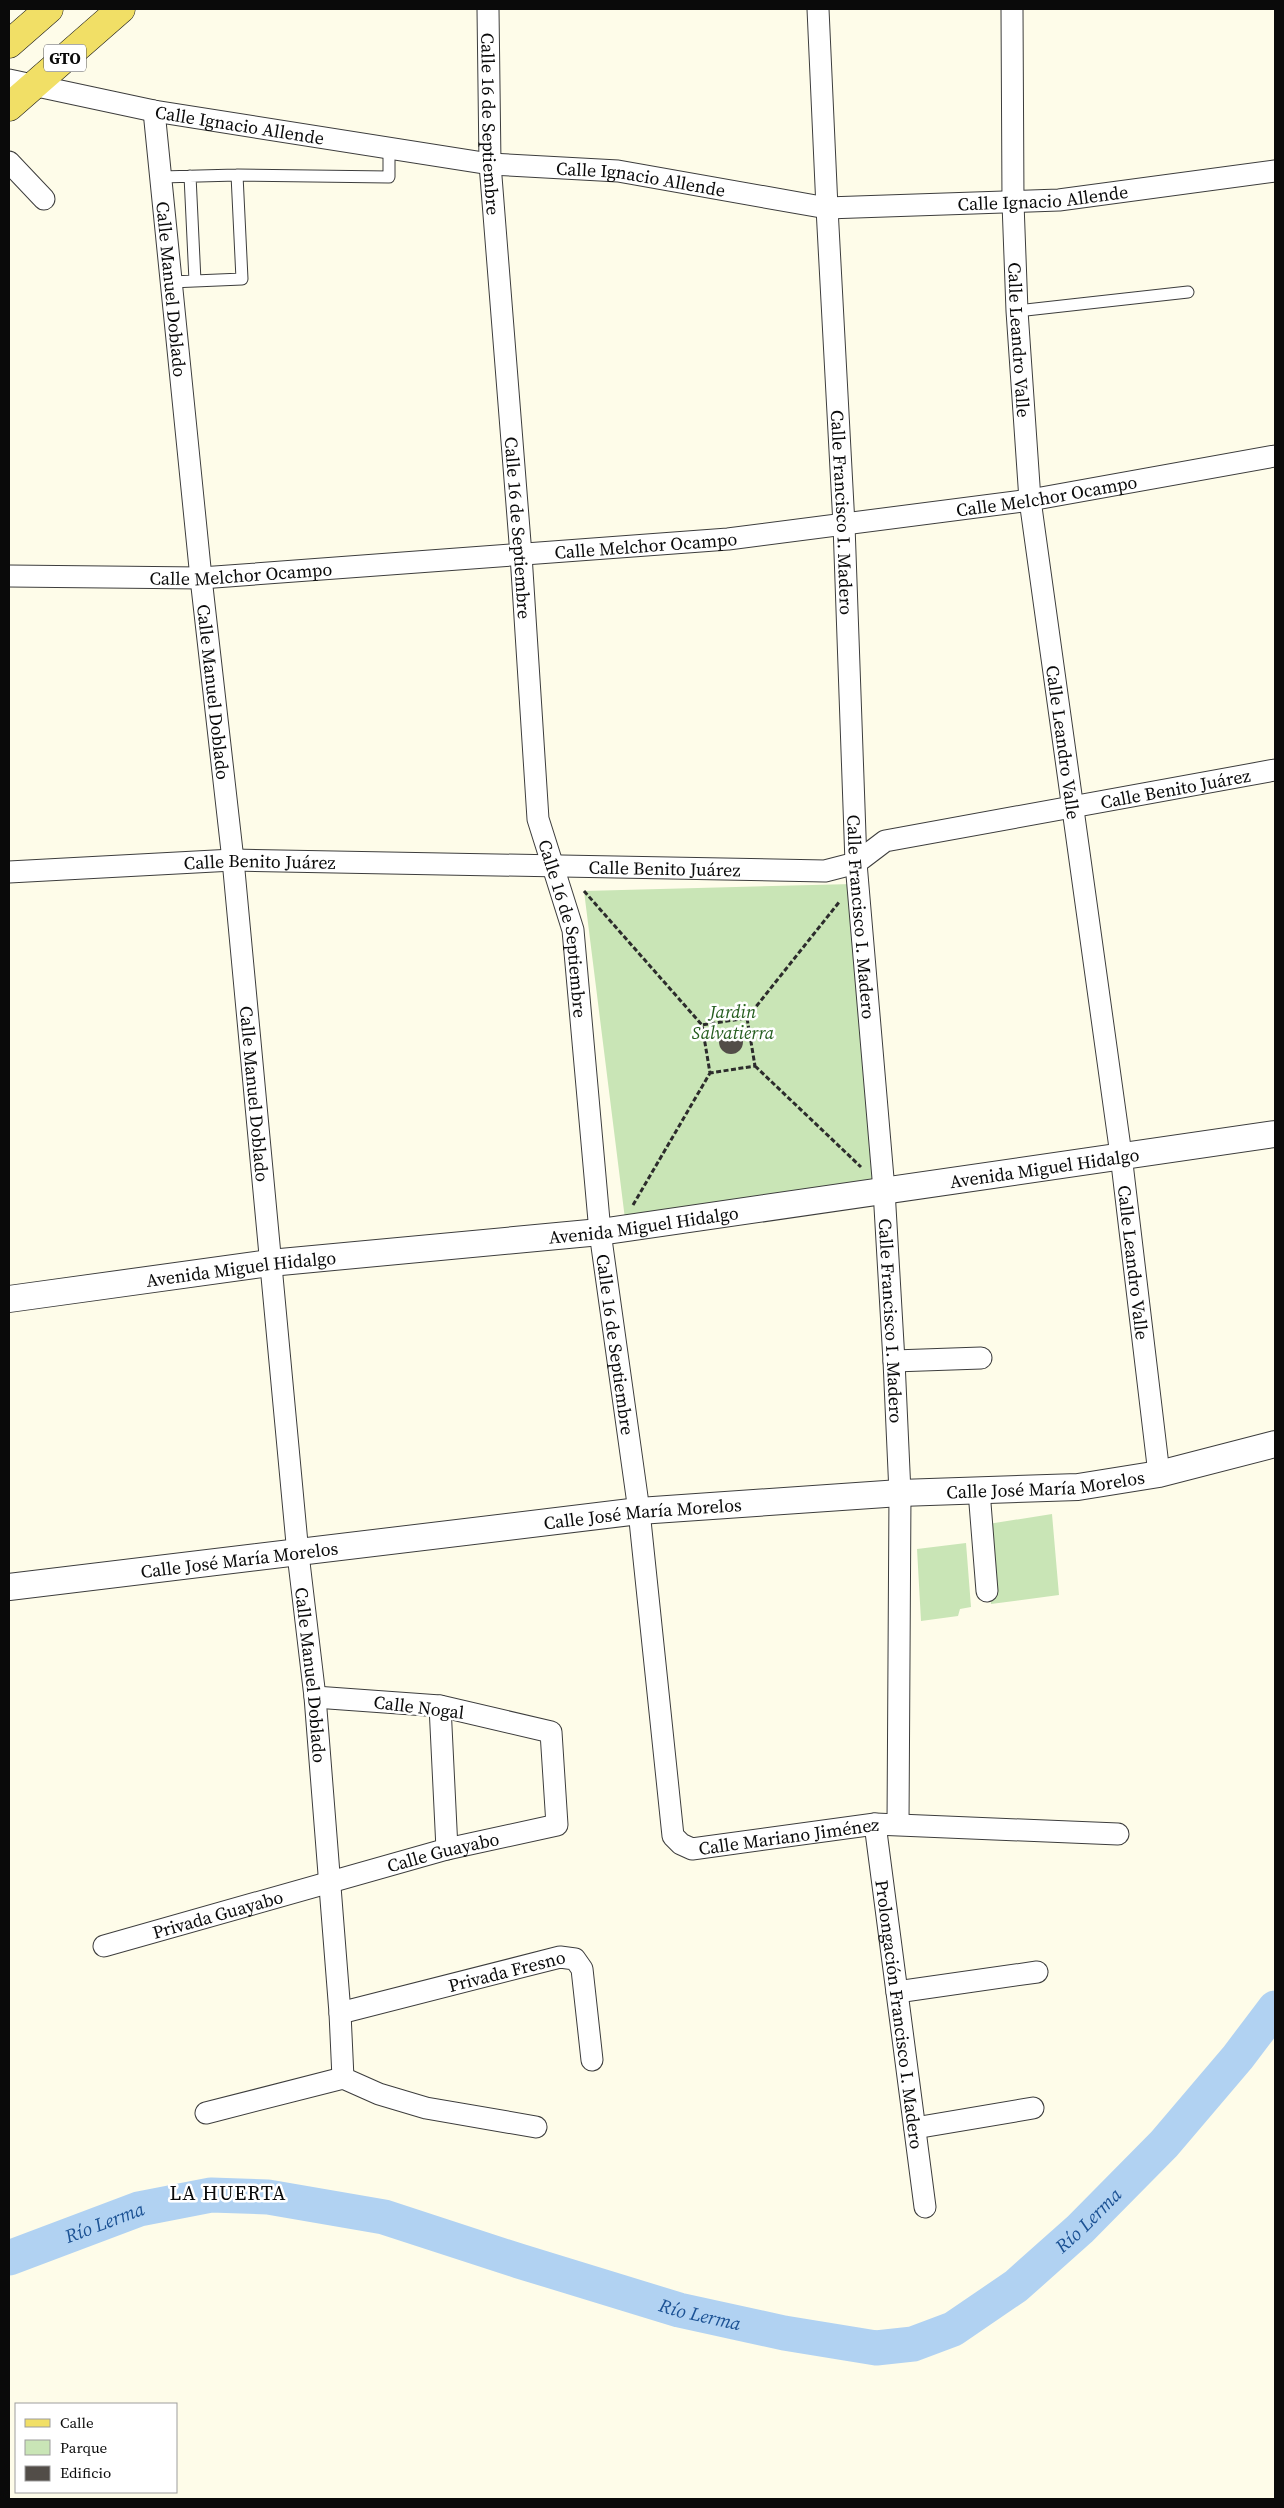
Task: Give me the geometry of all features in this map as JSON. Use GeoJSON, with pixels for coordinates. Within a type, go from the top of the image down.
{"type":"FeatureCollection","features":[{"type":"Feature","properties":{"kind":"main road","name":"GTO"},"geometry":{"type":"LineString","coordinates":[[9,44],[49,9]]}},
{"type":"Feature","properties":{"kind":"main road","name":"GTO"},"geometry":{"type":"LineString","coordinates":[[9,107],[21,83],[121,9]]}},
{"type":"Feature","properties":{"kind":"street","name":"Calle 16 de Septiembre"},"geometry":{"type":"LineString","coordinates":[[488,9],[490,164],[521,555],[538,819],[573,930],[600,1232],[639,1511],[673,1836],[681,1844]]}},
{"type":"Feature","properties":{"kind":"street","name":"Calle Francisco I. Madero"},"geometry":{"type":"LineString","coordinates":[[818,9],[826,208],[844,525],[856,863],[884,1190],[900,1493],[898,1824]]}},
{"type":"Feature","properties":{"kind":"street","name":"Calle Leandro Valle"},"geometry":{"type":"LineString","coordinates":[[1012,9],[1013,203],[1030,500],[1121,1155],[1159,1474]]}},
{"type":"Feature","properties":{"kind":"street","name":"Calle Ignacio Allende"},"geometry":{"type":"LineString","coordinates":[[21,83],[154,111],[490,164],[618,171],[826,208],[1059,200],[1275,172]]}},
{"type":"Feature","properties":{"kind":"street","name":"Calle Manuel Doblado"},"geometry":{"type":"LineString","coordinates":[[154,111],[201,578],[234,860],[298,1554],[315,1697],[340,2013],[342,2078]]}},
{"type":"Feature","properties":{"kind":"street"},"geometry":{"type":"LineString","coordinates":[[9,162],[44,199]]}},
{"type":"Feature","properties":{"kind":"street","name":"Calle Melchor Ocampo"},"geometry":{"type":"LineString","coordinates":[[9,576],[201,578],[728,539],[1030,500],[1275,456]]}},
{"type":"Feature","properties":{"kind":"street","name":"Calle Benito Juárez"},"geometry":{"type":"LineString","coordinates":[[9,872],[234,860],[552,864],[825,871],[856,863],[885,841],[1275,770]]}},
{"type":"Feature","properties":{"kind":"street","name":"Avenida Miguel Hidalgo"},"geometry":{"type":"LineString","coordinates":[[9,1300],[270,1263],[600,1232],[1275,1134]]}},
{"type":"Feature","properties":{"kind":"street"},"geometry":{"type":"LineString","coordinates":[[894,1362],[981,1358]]}},
{"type":"Feature","properties":{"kind":"street","name":"Calle José María Morelos"},"geometry":{"type":"LineString","coordinates":[[9,1588],[639,1511],[900,1493],[1078,1487],[1159,1474],[1275,1444]]}},
{"type":"Feature","properties":{"kind":"street"},"geometry":{"type":"LineString","coordinates":[[979,1491],[987,1591]]}},
{"type":"Feature","properties":{"kind":"street","name":"Calle Nogal"},"geometry":{"type":"LineString","coordinates":[[315,1697],[440,1706],[551,1732],[557,1825]]}},
{"type":"Feature","properties":{"kind":"street"},"geometry":{"type":"LineString","coordinates":[[440,1706],[447,1849]]}},
{"type":"Feature","properties":{"kind":"street","name":"Calle Mariano Jiménez"},"geometry":{"type":"LineString","coordinates":[[681,1844],[692,1849],[875,1824],[1118,1834]]}},
{"type":"Feature","properties":{"kind":"street","name":"Prolongación Francisco I. Madero"},"geometry":{"type":"LineString","coordinates":[[875,1824],[925,2207]]}},
{"type":"Feature","properties":{"kind":"street","name":"Calle Guayabo"},"geometry":{"type":"LineString","coordinates":[[330,1881],[447,1849],[557,1825]]}},
{"type":"Feature","properties":{"kind":"street","name":"Privada Guayabo"},"geometry":{"type":"LineString","coordinates":[[104,1946],[330,1881]]}},
{"type":"Feature","properties":{"kind":"street","name":"Privada Fresno"},"geometry":{"type":"LineString","coordinates":[[340,2013],[560,1957],[575,1959],[582,1969],[592,2060]]}},
{"type":"Feature","properties":{"kind":"street"},"geometry":{"type":"LineString","coordinates":[[897,1992],[1037,1972]]}},
{"type":"Feature","properties":{"kind":"street"},"geometry":{"type":"LineString","coordinates":[[206,2113],[342,2078],[379,2094],[426,2108],[536,2127]]}},
{"type":"Feature","properties":{"kind":"street"},"geometry":{"type":"LineString","coordinates":[[915,2128],[1033,2108]]}},
{"type":"Feature","properties":{"kind":"lane"},"geometry":{"type":"LineString","coordinates":[[161,177],[237,175],[389,177],[389,148]]}},
{"type":"Feature","properties":{"kind":"lane"},"geometry":{"type":"LineString","coordinates":[[171,282],[242,279],[237,175]]}},
{"type":"Feature","properties":{"kind":"lane"},"geometry":{"type":"LineString","coordinates":[[190,176],[196,281]]}},
{"type":"Feature","properties":{"kind":"lane"},"geometry":{"type":"LineString","coordinates":[[1018,311],[1188,292]]}},
{"type":"Feature","properties":{"kind":"path"},"geometry":{"type":"LineString","coordinates":[[584,891],[702,1025],[710,1073],[630,1210]]}},
{"type":"Feature","properties":{"kind":"path"},"geometry":{"type":"LineString","coordinates":[[702,1025],[747,1018],[841,899]]}},
{"type":"Feature","properties":{"kind":"path"},"geometry":{"type":"LineString","coordinates":[[747,1018],[755,1066],[865,1171]]}},
{"type":"Feature","properties":{"kind":"path"},"geometry":{"type":"LineString","coordinates":[[710,1073],[755,1066]]}},
{"type":"Feature","properties":{"kind":"green space","name":"Jardin Salvatierra"},"geometry":{"type":"Polygon","coordinates":[[[853,884],[879,1184],[625,1219],[584,891],[853,884]]]}},
{"type":"Feature","properties":{"kind":"green space"},"geometry":{"type":"Polygon","coordinates":[[[1052,1514],[1059,1595],[991,1604],[982,1525],[1052,1514]]]}},
{"type":"Feature","properties":{"kind":"green space"},"geometry":{"type":"Polygon","coordinates":[[[966,1543],[971,1607],[960,1609],[958,1616],[921,1621],[917,1549],[966,1543]]]}},
{"type":"Feature","properties":{"kind":"building"},"geometry":{"type":"Polygon","coordinates":[[[731,1030],[739,1034],[743,1042],[739,1050],[731,1054],[723,1050],[719,1042],[723,1034],[731,1030]]]}},
{"type":"Feature","properties":{"kind":"waterway","name":"Río Lerma"},"geometry":{"type":"LineString","coordinates":[[9,2258],[139,2209],[211,2195],[268,2197],[384,2217],[679,2310],[784,2333],[876,2348],[913,2344],[953,2329],[1016,2286],[1080,2229],[1164,2144],[1238,2057],[1275,2008]]}},
{"type":"Feature","properties":{"kind":"district","name":"LA HUERTA"},"geometry":{"type":"Point","coordinates":[228,2193]}}]}
